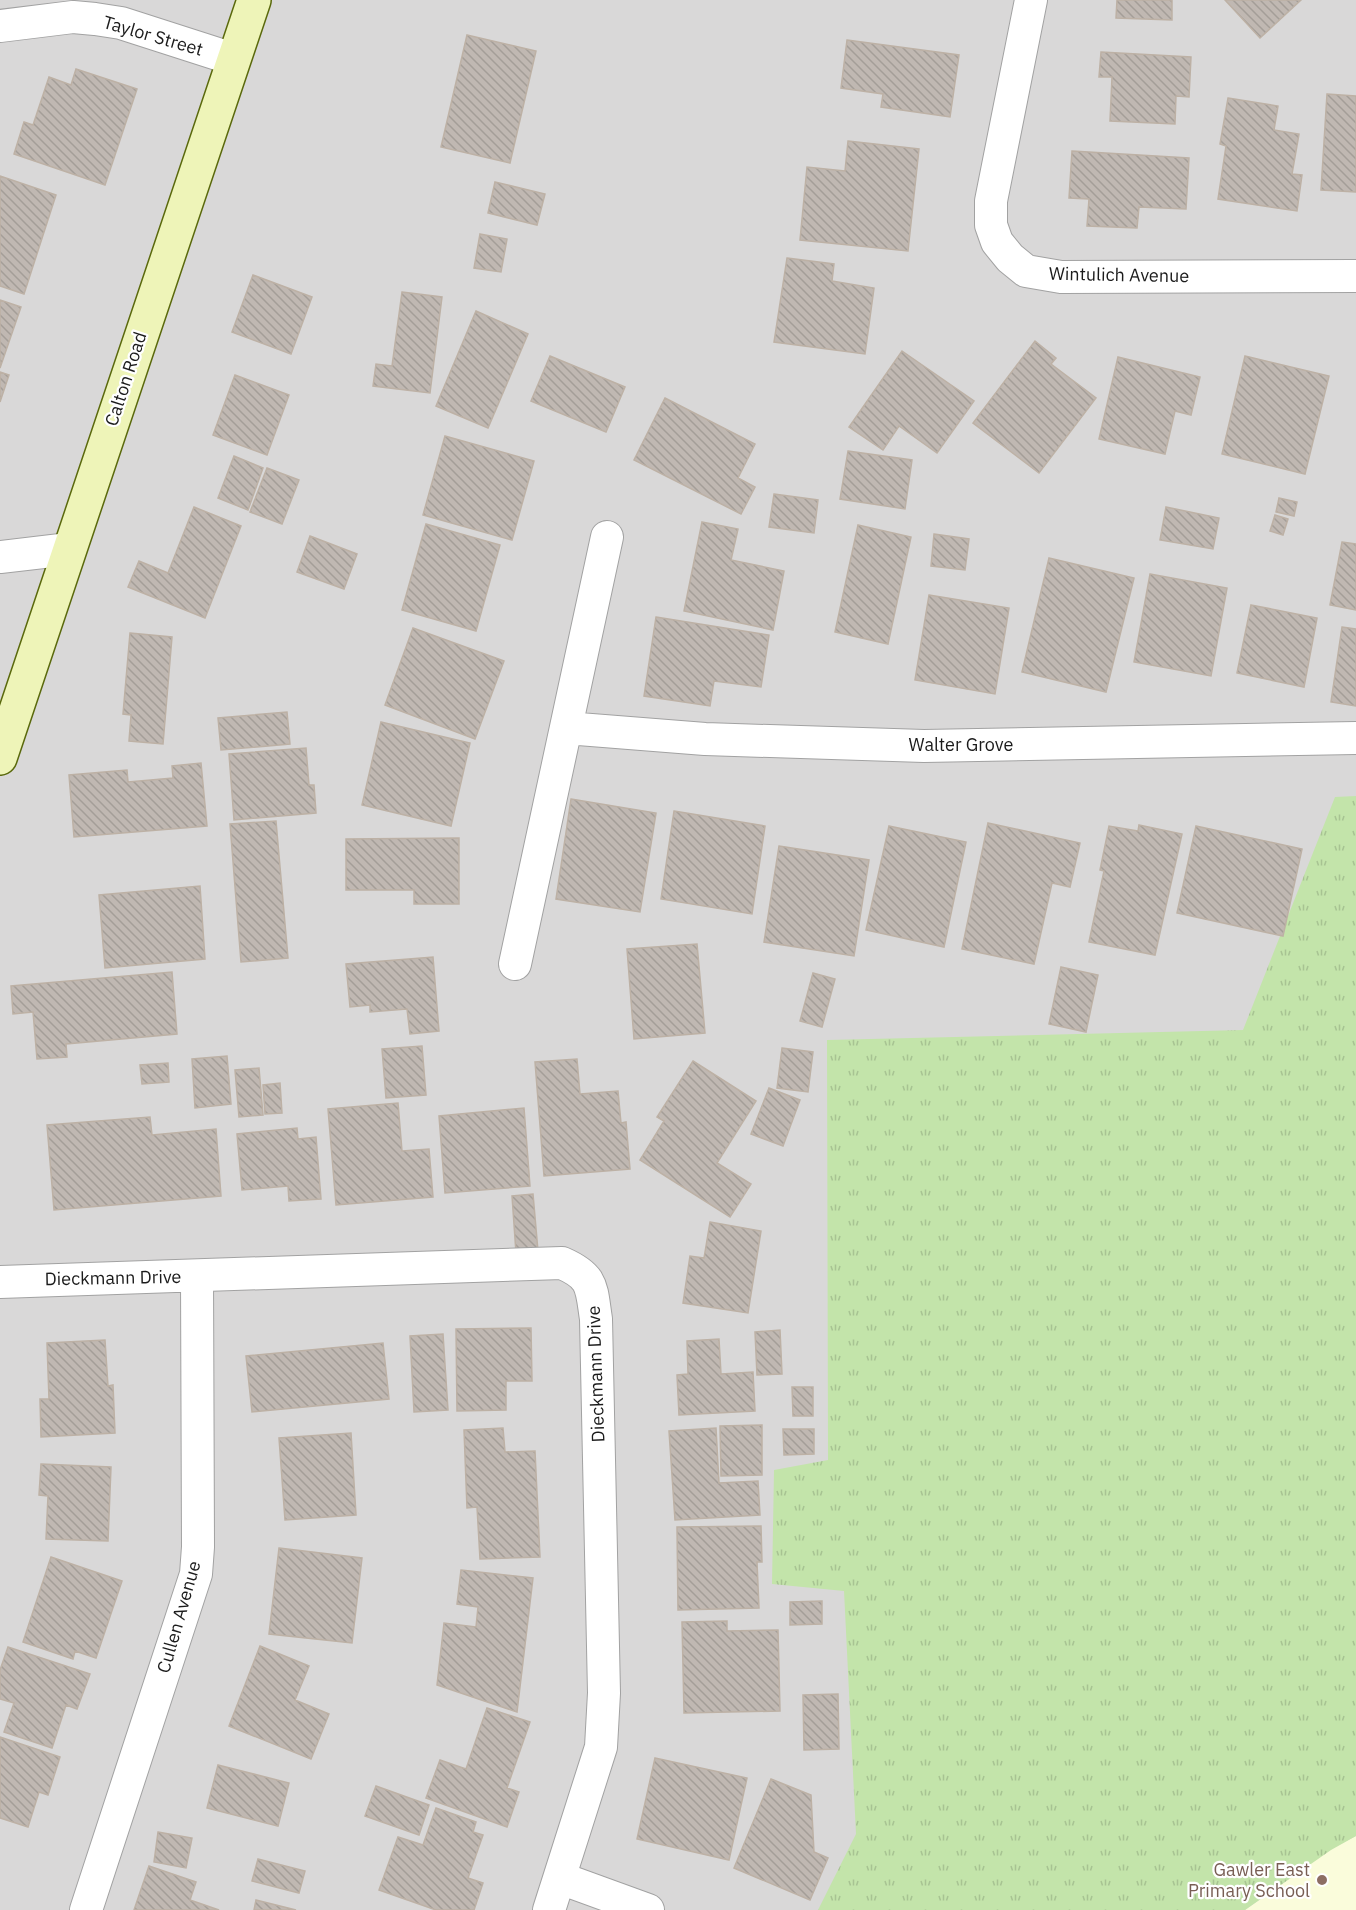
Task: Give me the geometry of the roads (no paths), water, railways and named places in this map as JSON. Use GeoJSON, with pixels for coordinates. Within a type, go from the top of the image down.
{"type":"FeatureCollection","features":[{"type":"Feature","properties":{"kind":"main road","name":"Calton Road"},"geometry":{"type":"LineString","coordinates":[[0,758],[254,0]]}},
{"type":"Feature","properties":{"kind":"street","name":"Wintulich Avenue"},"geometry":{"type":"LineString","coordinates":[[1030,0],[991,201],[991,225],[994,234],[997,242],[1010,258],[1026,271],[1061,277],[1356,276]]}},
{"type":"Feature","properties":{"kind":"street","name":"Taylor Street"},"geometry":{"type":"LineString","coordinates":[[0,26],[73,17],[96,19],[121,23],[233,59]]}},
{"type":"Feature","properties":{"kind":"street"},"geometry":{"type":"LineString","coordinates":[[515,964],[606,537]]}},
{"type":"Feature","properties":{"kind":"street"},"geometry":{"type":"LineString","coordinates":[[0,557],[69,549]]}},
{"type":"Feature","properties":{"kind":"street","name":"Walter Grove"},"geometry":{"type":"LineString","coordinates":[[566,728],[705,739],[924,746],[1356,738]]}},
{"type":"Feature","properties":{"kind":"street","name":"Dieckmann Drive"},"geometry":{"type":"LineString","coordinates":[[0,1282],[562,1263],[579,1270],[589,1280],[596,1319],[604,1693],[601,1747],[549,1910]]}},
{"type":"Feature","properties":{"kind":"street","name":"Cullen Avenue"},"geometry":{"type":"LineString","coordinates":[[86,1910],[195,1574],[198,1547],[197,1276]]}},
{"type":"Feature","properties":{"kind":"street"},"geometry":{"type":"LineString","coordinates":[[560,1878],[648,1910]]}},
{"type":"Feature","properties":{"kind":"place","name":"Gawler East Primary School"},"geometry":{"type":"Point","coordinates":[1322,1880]}}]}
